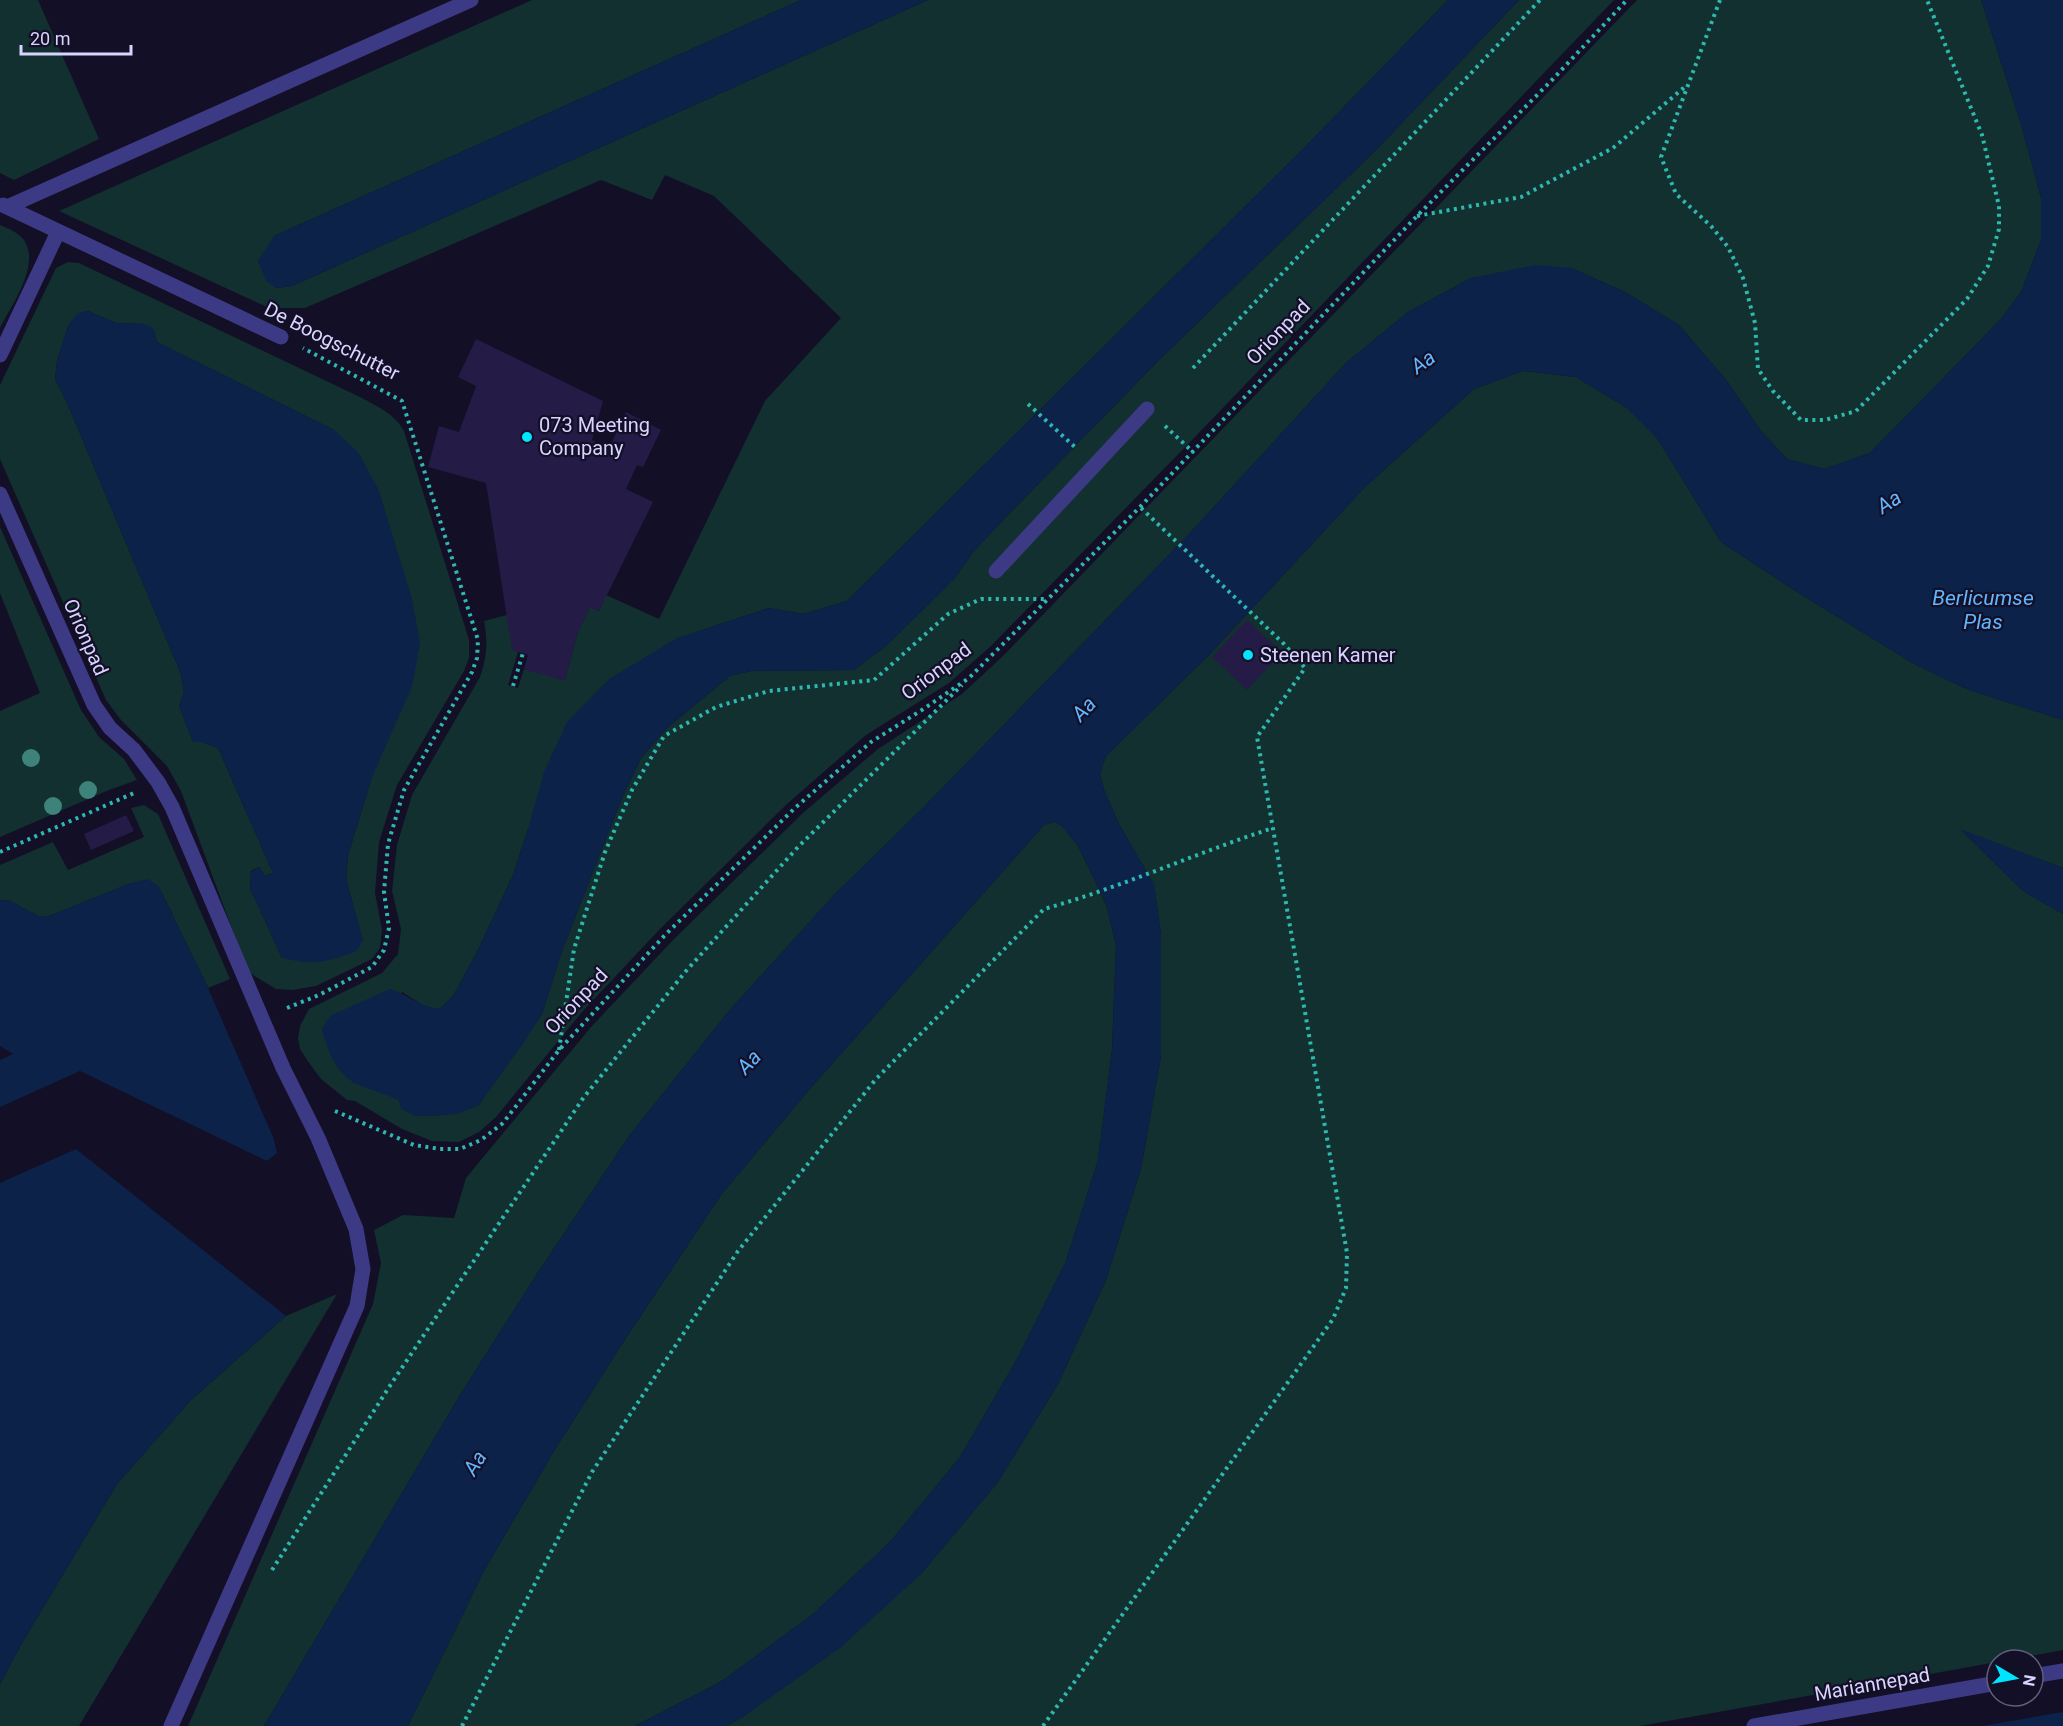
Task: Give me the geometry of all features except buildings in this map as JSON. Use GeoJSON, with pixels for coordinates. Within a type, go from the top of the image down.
{"type":"FeatureCollection","features":[{"type":"Feature","properties":{"kind":"street"},"geometry":{"type":"LineString","coordinates":[[4,205],[471,0]]}},
{"type":"Feature","properties":{"kind":"street","name":"De Boogschutter"},"geometry":{"type":"LineString","coordinates":[[4,205],[281,337]]}},
{"type":"Feature","properties":{"kind":"street"},"geometry":{"type":"LineString","coordinates":[[0,355],[58,232]]}},
{"type":"Feature","properties":{"kind":"street"},"geometry":{"type":"LineString","coordinates":[[996,571],[1147,410]]}},
{"type":"Feature","properties":{"kind":"street","name":"Orionpad"},"geometry":{"type":"LineString","coordinates":[[0,494],[94,705],[110,729],[134,750],[158,782],[172,807],[262,1018],[318,1138],[356,1229],[363,1269],[357,1306],[171,1726]]}},
{"type":"Feature","properties":{"kind":"street"},"geometry":{"type":"LineString","coordinates":[[2045,1674],[2063,1671]]}},
{"type":"Feature","properties":{"kind":"street","name":"Mariannepad"},"geometry":{"type":"LineString","coordinates":[[1754,1726],[1985,1685]]}},
{"type":"Feature","properties":{"kind":"path"},"geometry":{"type":"LineString","coordinates":[[1193,368],[1540,0]]}},
{"type":"Feature","properties":{"kind":"path","name":"Orionpad"},"geometry":{"type":"LineString","coordinates":[[328,1105],[337,1112],[414,1145],[440,1149],[460,1149],[481,1140],[503,1123],[559,1050],[666,934],[796,807],[871,742],[969,678],[1140,507],[1417,216],[1553,79],[1626,0]]}},
{"type":"Feature","properties":{"kind":"path"},"geometry":{"type":"LineString","coordinates":[[1720,0],[1662,158],[1676,194],[1711,226],[1728,247],[1743,278],[1755,323],[1758,369],[1773,391],[1801,420],[1826,420],[1856,411],[1967,298],[1988,266],[1999,229],[1999,206],[1982,135],[1927,0]]}},
{"type":"Feature","properties":{"kind":"path"},"geometry":{"type":"LineString","coordinates":[[1417,216],[1521,197],[1614,148],[1688,85]]}},
{"type":"Feature","properties":{"kind":"path","name":"De Boogschutter"},"geometry":{"type":"LineString","coordinates":[[262,1018],[319,995],[372,967],[384,950],[389,928],[384,892],[388,844],[404,790],[472,672],[477,658],[478,640],[402,401],[281,337]]}},
{"type":"Feature","properties":{"kind":"path"},"geometry":{"type":"LineString","coordinates":[[1028,404],[1094,465]]}},
{"type":"Feature","properties":{"kind":"path"},"geometry":{"type":"LineString","coordinates":[[1147,410],[1193,452]]}},
{"type":"Feature","properties":{"kind":"path"},"geometry":{"type":"LineString","coordinates":[[1043,1726],[1333,1319],[1346,1288],[1347,1253],[1257,737],[1305,668],[1284,644],[1140,507]]}},
{"type":"Feature","properties":{"kind":"path"},"geometry":{"type":"LineString","coordinates":[[559,1050],[574,949],[602,863],[632,790],[664,736],[716,707],[769,690],[873,680],[948,614],[981,599],[1046,599]]}},
{"type":"Feature","properties":{"kind":"path"},"geometry":{"type":"LineString","coordinates":[[513,686],[523,653]]}},
{"type":"Feature","properties":{"kind":"path"},"geometry":{"type":"LineString","coordinates":[[267,1578],[393,1381],[584,1097],[686,971],[798,847],[969,678]]}},
{"type":"Feature","properties":{"kind":"path"},"geometry":{"type":"LineString","coordinates":[[0,852],[158,782]]}},
{"type":"Feature","properties":{"kind":"path"},"geometry":{"type":"LineString","coordinates":[[462,1726],[592,1473],[738,1251],[876,1079],[1044,909],[1079,899],[1214,847],[1273,828]]}},
{"type":"Feature","properties":{"kind":"green space"},"geometry":{"type":"Polygon","coordinates":[[[0,0],[38,0],[99,139],[14,180],[0,173],[0,0]]]}},
{"type":"Feature","properties":{"kind":"green space"},"geometry":{"type":"Polygon","coordinates":[[[532,0],[801,0],[274,236],[276,288],[292,286],[928,0],[1448,0],[1305,147],[847,601],[803,614],[769,608],[699,631],[528,829],[513,875],[476,954],[453,996],[440,1009],[426,1007],[402,992],[353,1082],[399,1100],[402,1109],[478,1106],[542,1014],[563,948],[622,798],[641,758],[667,728],[730,676],[751,671],[854,670],[886,646],[955,578],[974,551],[1158,361],[1377,149],[1519,0],[1614,0],[991,646],[949,683],[866,735],[787,804],[660,929],[582,1012],[496,1117],[479,1132],[459,1142],[432,1141],[402,1129],[355,1101],[347,1100],[321,1079],[300,1049],[298,1038],[300,1026],[309,1009],[382,973],[398,954],[401,929],[392,891],[397,845],[412,795],[480,677],[486,649],[484,621],[507,615],[518,652],[508,685],[518,688],[524,669],[565,680],[578,631],[590,607],[599,611],[606,595],[659,619],[765,401],[841,318],[714,196],[665,175],[652,200],[601,180],[305,308],[269,308],[59,211],[532,0]]]}},
{"type":"Feature","properties":{"kind":"green space"},"geometry":{"type":"Polygon","coordinates":[[[1637,0],[1981,0],[2021,124],[2041,198],[2041,240],[2021,292],[2001,319],[1870,453],[1824,469],[1787,459],[1761,431],[1727,381],[1679,325],[1625,292],[1571,268],[1471,278],[1408,312],[1346,363],[1190,533],[923,808],[834,895],[729,1011],[629,1136],[533,1280],[460,1395],[264,1726],[188,1726],[373,1304],[381,1263],[374,1230],[403,1215],[454,1218],[466,1178],[591,1027],[674,939],[804,812],[878,749],[962,694],[1003,656],[1637,0]]]}},
{"type":"Feature","properties":{"kind":"green space"},"geometry":{"type":"Polygon","coordinates":[[[0,225],[10,229],[24,240],[29,261],[27,273],[17,297],[0,328],[0,225]]]}},
{"type":"Feature","properties":{"kind":"green space"},"geometry":{"type":"Polygon","coordinates":[[[68,262],[79,263],[360,397],[390,415],[404,431],[469,640],[469,658],[464,671],[397,785],[379,842],[375,893],[382,930],[380,948],[372,959],[316,986],[292,990],[276,989],[248,972],[181,791],[167,766],[121,720],[106,700],[0,459],[0,385],[56,268],[68,262]],[[88,311],[78,314],[68,326],[57,361],[55,379],[181,674],[184,692],[179,706],[193,742],[202,742],[218,748],[273,873],[265,876],[259,867],[251,871],[250,888],[282,958],[363,940],[346,880],[348,855],[372,777],[334,430],[157,342],[154,330],[143,324],[116,323],[88,311]]]}},
{"type":"Feature","properties":{"kind":"green space"},"geometry":{"type":"Polygon","coordinates":[[[1523,371],[1576,377],[1627,408],[1657,438],[1721,542],[1914,664],[1969,690],[2063,720],[2063,868],[1961,830],[2023,891],[2063,914],[2063,1650],[2045,1653],[2045,1648],[1985,1648],[1985,1664],[1640,1726],[726,1726],[743,1717],[921,1574],[998,1482],[1058,1384],[1106,1280],[1141,1169],[1161,1056],[1161,935],[1154,885],[1118,822],[1104,790],[1100,774],[1106,756],[1209,655],[1365,487],[1474,389],[1523,371]]]}},
{"type":"Feature","properties":{"kind":"green space"},"geometry":{"type":"Polygon","coordinates":[[[0,527],[81,710],[99,737],[124,759],[137,780],[0,837],[0,711],[40,693],[0,593],[0,527]]]}},
{"type":"Feature","properties":{"kind":"green space"},"geometry":{"type":"Polygon","coordinates":[[[144,805],[158,814],[230,979],[208,988],[159,887],[131,883],[49,916],[38,916],[10,901],[0,900],[0,865],[53,842],[68,870],[144,837],[131,808],[144,805]]]}},
{"type":"Feature","properties":{"kind":"green space"},"geometry":{"type":"Polygon","coordinates":[[[1054,822],[1062,826],[1078,846],[1106,904],[1116,945],[1112,1050],[1098,1160],[1066,1261],[1017,1359],[960,1457],[890,1542],[813,1614],[722,1681],[635,1726],[408,1726],[485,1569],[554,1451],[721,1195],[808,1091],[1044,825],[1054,822]]]}},
{"type":"Feature","properties":{"kind":"green space"},"geometry":{"type":"Polygon","coordinates":[[[337,1294],[79,1726],[0,1726],[0,1684],[117,1484],[190,1401],[286,1316],[337,1294]]]}},
{"type":"Feature","properties":{"kind":"water"},"geometry":{"type":"Polygon","coordinates":[[[801,0],[928,0],[292,286],[276,288],[266,281],[258,261],[274,236],[801,0]]]}},
{"type":"Feature","properties":{"kind":"water"},"geometry":{"type":"Polygon","coordinates":[[[1448,0],[1519,0],[1377,149],[1158,361],[974,551],[955,578],[886,646],[854,670],[751,671],[730,676],[667,728],[641,758],[622,798],[563,948],[542,1014],[478,1106],[456,1114],[415,1116],[401,1109],[399,1100],[348,1079],[330,1052],[322,1029],[330,1016],[390,989],[440,1009],[453,996],[476,954],[513,875],[544,772],[567,722],[609,679],[677,638],[770,608],[803,614],[847,601],[1305,147],[1448,0]]]}},
{"type":"Feature","properties":{"kind":"water"},"geometry":{"type":"Polygon","coordinates":[[[1981,0],[2063,0],[2063,720],[1969,690],[1914,664],[1721,542],[1657,438],[1627,408],[1576,377],[1523,371],[1474,389],[1365,487],[1209,655],[1106,756],[1100,774],[1104,790],[1118,822],[1154,884],[1161,935],[1161,1056],[1141,1169],[1106,1280],[1058,1384],[998,1482],[921,1574],[840,1648],[743,1717],[726,1726],[635,1726],[722,1681],[813,1614],[890,1542],[960,1457],[1017,1359],[1066,1261],[1098,1160],[1112,1050],[1116,945],[1106,904],[1078,846],[1062,826],[1054,822],[1044,825],[808,1091],[721,1195],[554,1451],[485,1569],[408,1726],[264,1726],[460,1395],[533,1280],[629,1136],[729,1011],[834,895],[923,808],[1190,533],[1346,363],[1408,312],[1471,278],[1535,265],[1571,268],[1625,292],[1679,325],[1727,381],[1761,431],[1787,459],[1824,469],[1870,453],[2001,319],[2021,292],[2041,240],[2041,198],[2021,124],[1981,0]]]}},
{"type":"Feature","properties":{"kind":"water"},"geometry":{"type":"Polygon","coordinates":[[[88,311],[116,323],[150,326],[154,330],[157,342],[334,430],[359,453],[379,491],[412,599],[420,643],[412,687],[372,777],[348,855],[346,880],[363,940],[357,951],[321,962],[282,958],[250,888],[251,872],[259,867],[265,876],[273,873],[218,748],[202,742],[193,742],[179,706],[184,692],[181,674],[55,379],[57,361],[68,326],[78,313],[88,311]]]}},
{"type":"Feature","properties":{"kind":"water"},"geometry":{"type":"Polygon","coordinates":[[[1960,829],[2063,868],[2063,914],[2023,891],[1960,829]]]}},
{"type":"Feature","properties":{"kind":"water"},"geometry":{"type":"Polygon","coordinates":[[[148,879],[159,887],[208,988],[273,1137],[277,1153],[267,1161],[80,1071],[0,1107],[0,1060],[13,1054],[0,1046],[0,900],[10,901],[38,916],[49,916],[131,883],[148,879]]]}},
{"type":"Feature","properties":{"kind":"water"},"geometry":{"type":"Polygon","coordinates":[[[76,1149],[286,1316],[190,1401],[117,1484],[0,1684],[0,1183],[76,1149]]]}},
{"type":"Feature","properties":{"kind":"water"},"geometry":{"type":"Polygon","coordinates":[[[2063,1712],[2063,1726],[1982,1726],[2063,1712]]]}},
{"type":"Feature","properties":{"kind":"place","name":"073 Meeting Company"},"geometry":{"type":"Point","coordinates":[527,437]}},
{"type":"Feature","properties":{"kind":"place","name":"Steenen Kamer"},"geometry":{"type":"Point","coordinates":[1248,655]}},
{"type":"Feature","properties":{"kind":"water label","name":"Aa"},"geometry":{"type":"Point","coordinates":[1423,362]}},
{"type":"Feature","properties":{"kind":"water label","name":"Aa"},"geometry":{"type":"Point","coordinates":[1889,502]}},
{"type":"Feature","properties":{"kind":"water label","name":"Berlicumse Plas"},"geometry":{"type":"Point","coordinates":[1983,610]}},
{"type":"Feature","properties":{"kind":"water label","name":"Aa"},"geometry":{"type":"Point","coordinates":[1084,709]}},
{"type":"Feature","properties":{"kind":"water label","name":"Aa"},"geometry":{"type":"Point","coordinates":[749,1062]}},
{"type":"Feature","properties":{"kind":"water label","name":"Aa"},"geometry":{"type":"Point","coordinates":[475,1463]}}]}
